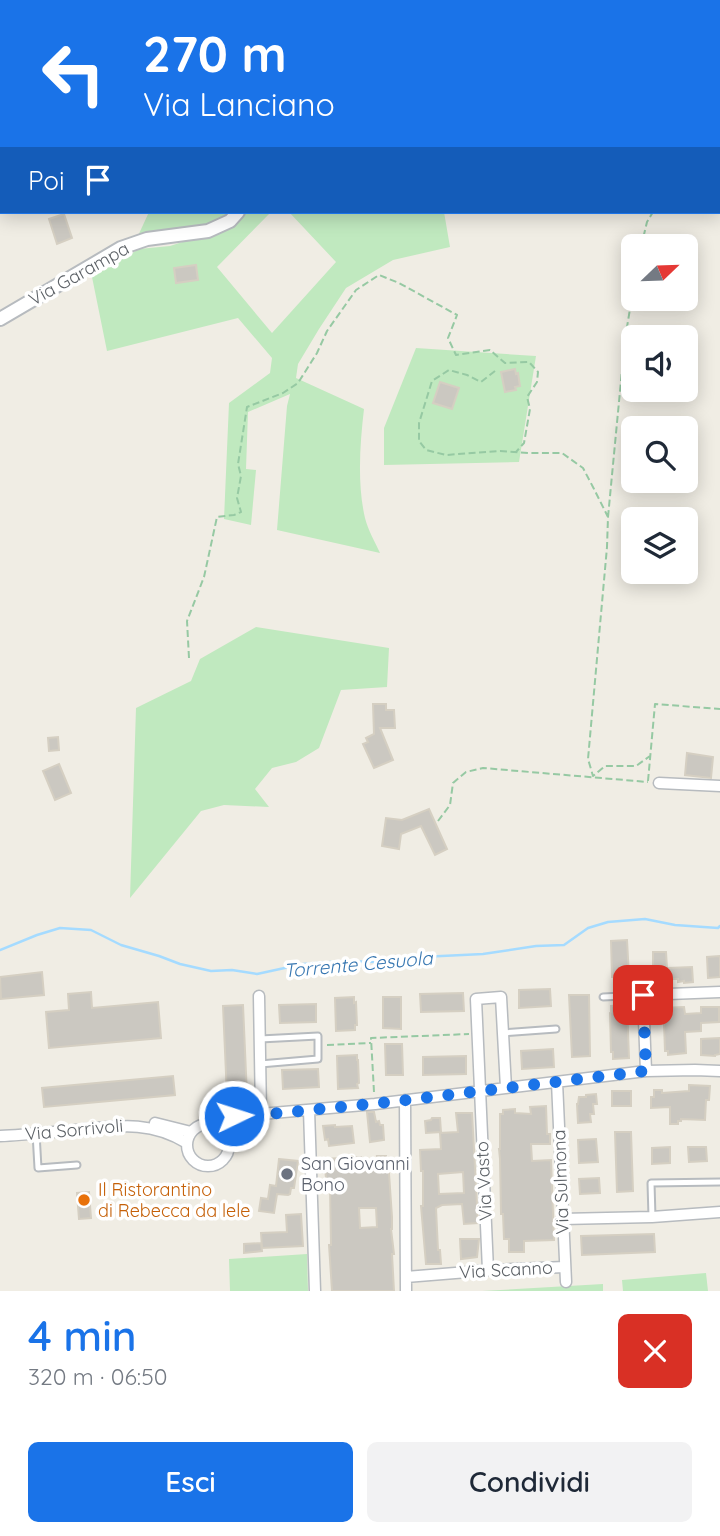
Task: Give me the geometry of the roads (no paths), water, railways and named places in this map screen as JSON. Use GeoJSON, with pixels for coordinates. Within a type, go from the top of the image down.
{"type":"FeatureCollection","features":[{"type":"Feature","properties":{"kind":"street","name":"Via Garampa"},"geometry":{"type":"LineString","coordinates":[[0,319],[121,248],[147,239],[208,230],[230,221],[236,214]]}},
{"type":"Feature","properties":{"kind":"street"},"geometry":{"type":"LineString","coordinates":[[654,783],[720,786]]}},
{"type":"Feature","properties":{"kind":"street"},"geometry":{"type":"LineString","coordinates":[[646,1071],[643,995],[720,992]]}},
{"type":"Feature","properties":{"kind":"street"},"geometry":{"type":"LineString","coordinates":[[259,996],[261,1114]]}},
{"type":"Feature","properties":{"kind":"street","name":"Via Vasto"},"geometry":{"type":"LineString","coordinates":[[488,1270],[475,999],[501,997],[502,1033]]}},
{"type":"Feature","properties":{"kind":"street"},"geometry":{"type":"LineString","coordinates":[[502,1033],[506,1088]]}},
{"type":"Feature","properties":{"kind":"street"},"geometry":{"type":"LineString","coordinates":[[226,1135],[239,1120],[261,1114],[375,1104],[646,1071],[720,1071]]}},
{"type":"Feature","properties":{"kind":"street","name":"Via Sulmona"},"geometry":{"type":"LineString","coordinates":[[557,1082],[566,1282]]}},
{"type":"Feature","properties":{"kind":"street"},"geometry":{"type":"LineString","coordinates":[[405,1100],[406,1291]]}},
{"type":"Feature","properties":{"kind":"street"},"geometry":{"type":"LineString","coordinates":[[309,1110],[315,1291]]}},
{"type":"Feature","properties":{"kind":"street"},"geometry":{"type":"LineString","coordinates":[[216,1126],[234,1116],[254,1112],[261,1114]]}},
{"type":"Feature","properties":{"kind":"street"},"geometry":{"type":"LineString","coordinates":[[127,1125],[153,1122],[191,1132]]}},
{"type":"Feature","properties":{"kind":"street"},"geometry":{"type":"LineString","coordinates":[[203,1124],[216,1126],[226,1135],[226,1156],[215,1165],[195,1162],[190,1157],[187,1143],[191,1132],[203,1124]]}},
{"type":"Feature","properties":{"kind":"street","name":"Via Sorrivoli"},"geometry":{"type":"LineString","coordinates":[[0,1136],[127,1125],[156,1129],[187,1143]]}},
{"type":"Feature","properties":{"kind":"street"},"geometry":{"type":"LineString","coordinates":[[562,1219],[720,1212]]}},
{"type":"Feature","properties":{"kind":"street","name":"Via Scanno"},"geometry":{"type":"LineString","coordinates":[[406,1277],[565,1266]]}},
{"type":"Feature","properties":{"kind":"lane"},"geometry":{"type":"LineString","coordinates":[[603,997],[643,995]]}},
{"type":"Feature","properties":{"kind":"lane"},"geometry":{"type":"LineString","coordinates":[[502,1033],[556,1029]]}},
{"type":"Feature","properties":{"kind":"lane"},"geometry":{"type":"LineString","coordinates":[[260,1039],[318,1036],[318,1059],[260,1064]]}},
{"type":"Feature","properties":{"kind":"lane"},"geometry":{"type":"LineString","coordinates":[[36,1133],[38,1168],[77,1165]]}},
{"type":"Feature","properties":{"kind":"lane"},"geometry":{"type":"LineString","coordinates":[[652,1217],[651,1183],[720,1182]]}},
{"type":"Feature","properties":{"kind":"waterway","name":"Torrente Cesuola"},"geometry":{"type":"LineString","coordinates":[[0,950],[60,928],[91,930],[121,945],[180,964],[211,971],[232,970],[257,974],[303,964],[376,962],[564,945],[588,928],[608,922],[645,919],[675,925],[720,926]]}},
{"type":"Feature","properties":{"kind":"place","name":"San Giovanni Bono"},"geometry":{"type":"Point","coordinates":[287,1174]}},
{"type":"Feature","properties":{"kind":"place","name":"Il Ristorantino di Rebecca da lele"},"geometry":{"type":"Point","coordinates":[84,1200]}}]}
